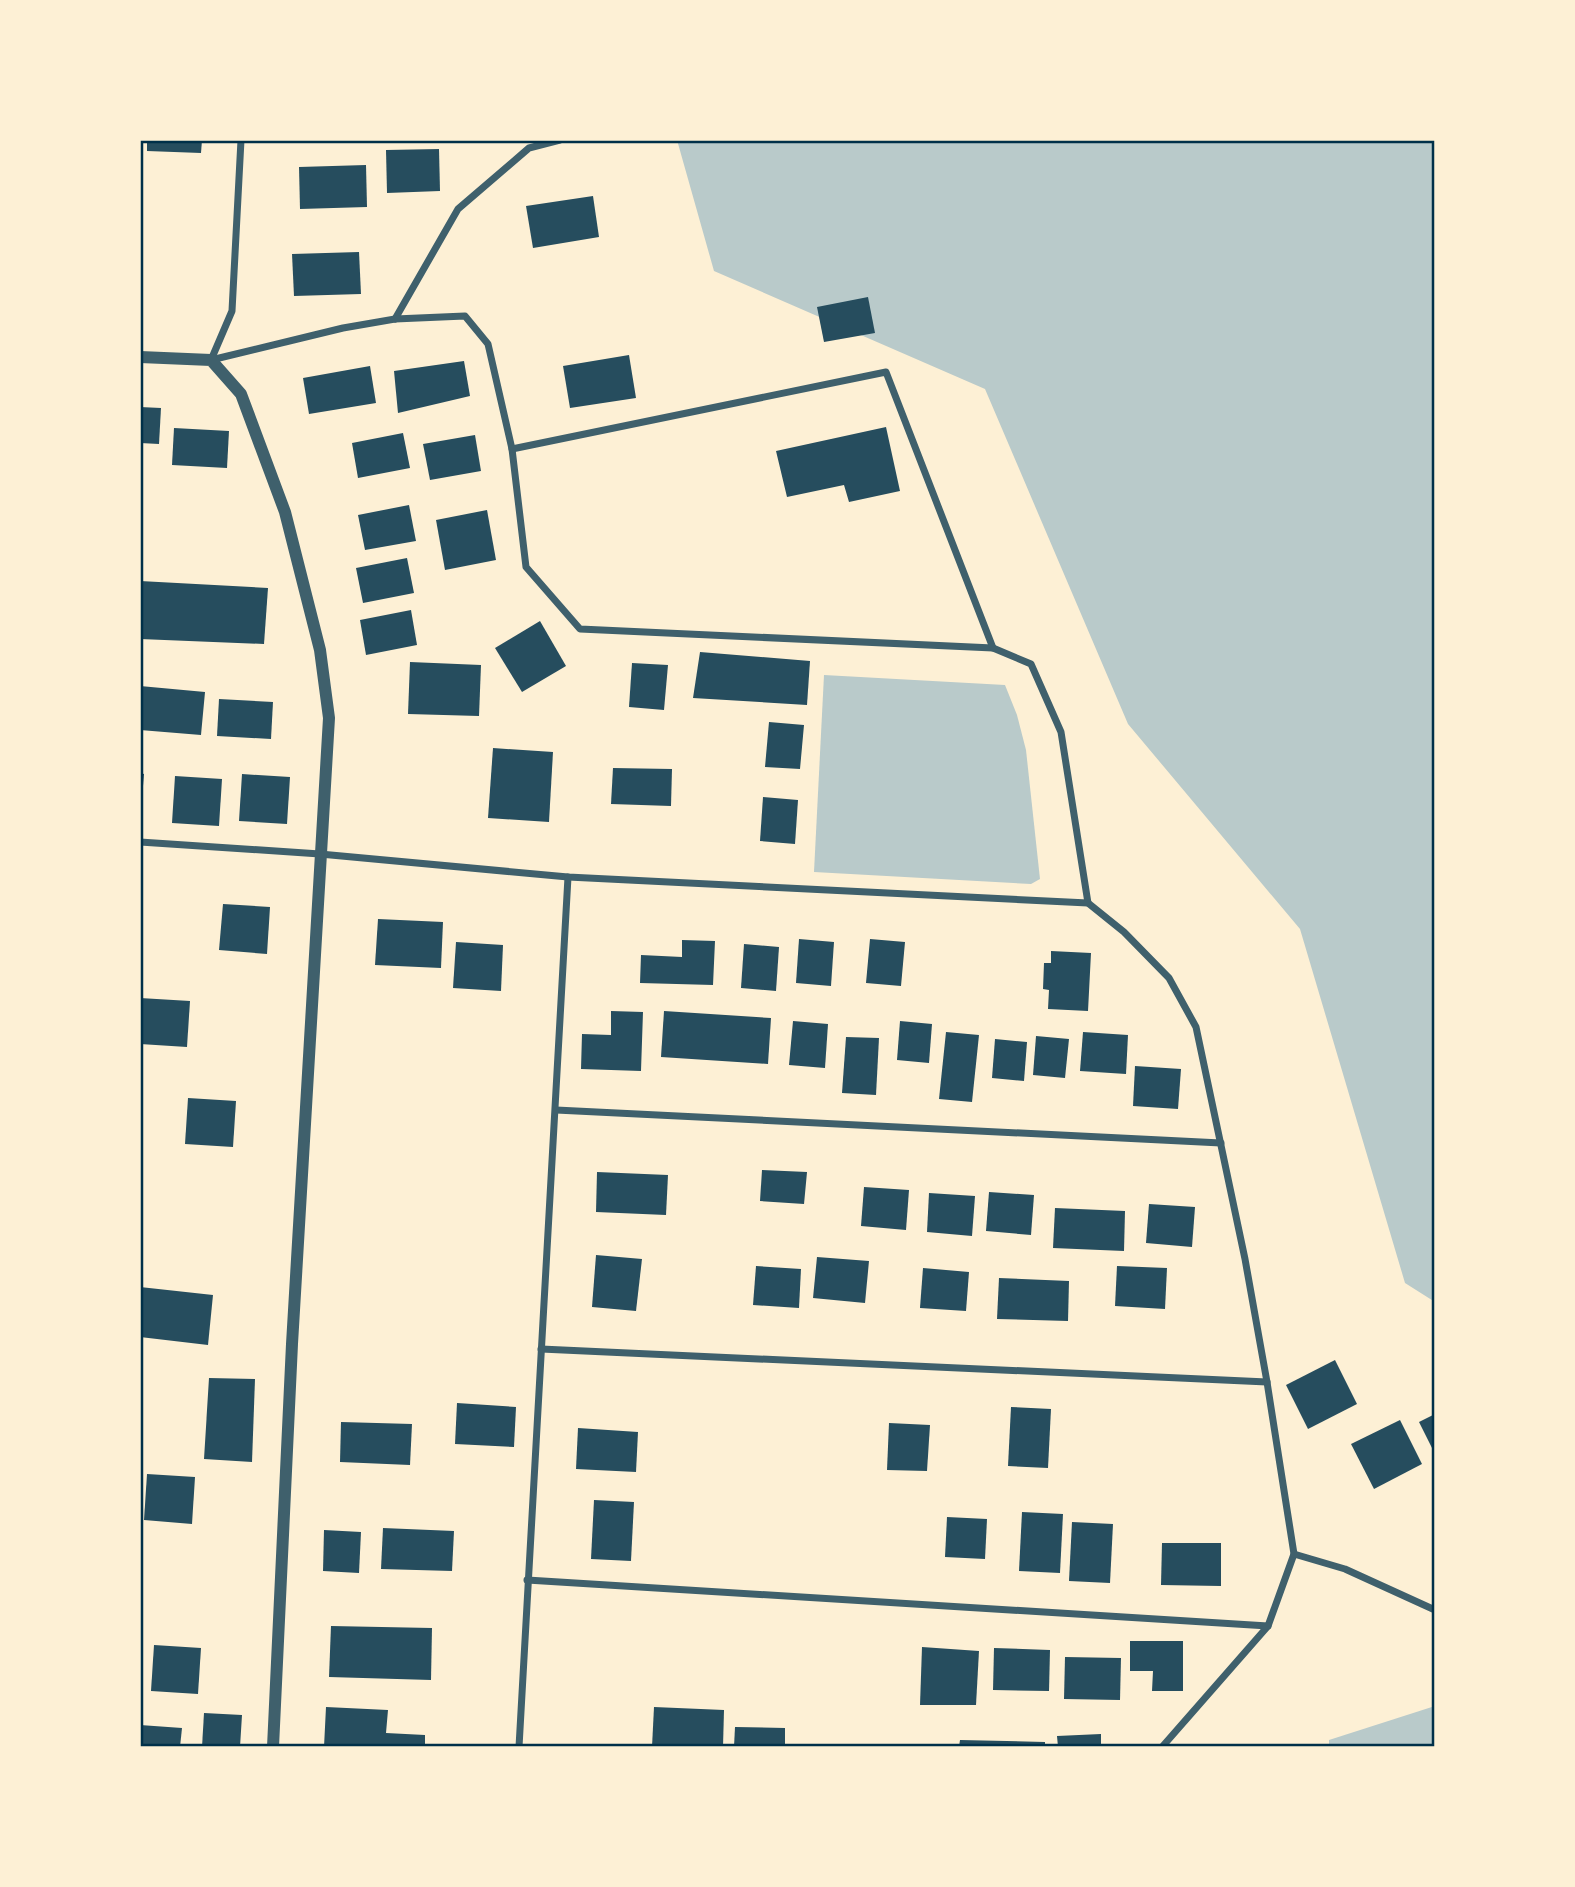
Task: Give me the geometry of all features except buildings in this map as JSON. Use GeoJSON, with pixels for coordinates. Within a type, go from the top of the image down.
{"type":"FeatureCollection","features":[{"type":"Feature","properties":{"kind":"street"},"geometry":{"type":"LineString","coordinates":[[211,360],[232,311],[241,140]]}},
{"type":"Feature","properties":{"kind":"street"},"geometry":{"type":"LineString","coordinates":[[395,319],[458,209],[529,148],[560,140]]}},
{"type":"Feature","properties":{"kind":"street"},"geometry":{"type":"LineString","coordinates":[[140,357],[211,360],[343,328],[395,319],[465,316],[488,344],[512,449],[526,567],[580,629],[993,648],[1031,664],[1061,732],[1088,903]]}},
{"type":"Feature","properties":{"kind":"street"},"geometry":{"type":"LineString","coordinates":[[211,360],[241,394],[285,512],[320,650],[329,718],[293,1317],[273,1747]]}},
{"type":"Feature","properties":{"kind":"street"},"geometry":{"type":"LineString","coordinates":[[512,449],[886,372],[993,648]]}},
{"type":"Feature","properties":{"kind":"street"},"geometry":{"type":"LineString","coordinates":[[140,842],[320,854],[568,877],[1088,903],[1124,932],[1169,978],[1196,1027],[1267,1382],[1294,1554],[1268,1626],[1161,1747]]}},
{"type":"Feature","properties":{"kind":"street"},"geometry":{"type":"LineString","coordinates":[[519,1747],[568,877]]}},
{"type":"Feature","properties":{"kind":"street"},"geometry":{"type":"LineString","coordinates":[[556,1110],[1221,1143]]}},
{"type":"Feature","properties":{"kind":"street"},"geometry":{"type":"LineString","coordinates":[[541,1349],[1267,1382]]}},
{"type":"Feature","properties":{"kind":"street"},"geometry":{"type":"LineString","coordinates":[[1294,1554],[1345,1569],[1435,1610]]}},
{"type":"Feature","properties":{"kind":"street"},"geometry":{"type":"LineString","coordinates":[[527,1580],[1268,1626]]}},
{"type":"Feature","properties":{"kind":"shaded area"},"geometry":{"type":"Polygon","coordinates":[[[677,140],[1435,140],[1435,1302],[1405,1283],[1300,929],[1128,724],[985,389],[714,271],[677,140]]]}},
{"type":"Feature","properties":{"kind":"shaded area"},"geometry":{"type":"Polygon","coordinates":[[[824,675],[1005,685],[1017,715],[1026,750],[1040,879],[1031,884],[814,872],[824,675]]]}},
{"type":"Feature","properties":{"kind":"shaded area"},"geometry":{"type":"Polygon","coordinates":[[[1435,1706],[1435,1747],[1329,1747],[1329,1740],[1435,1706]]]}}]}
